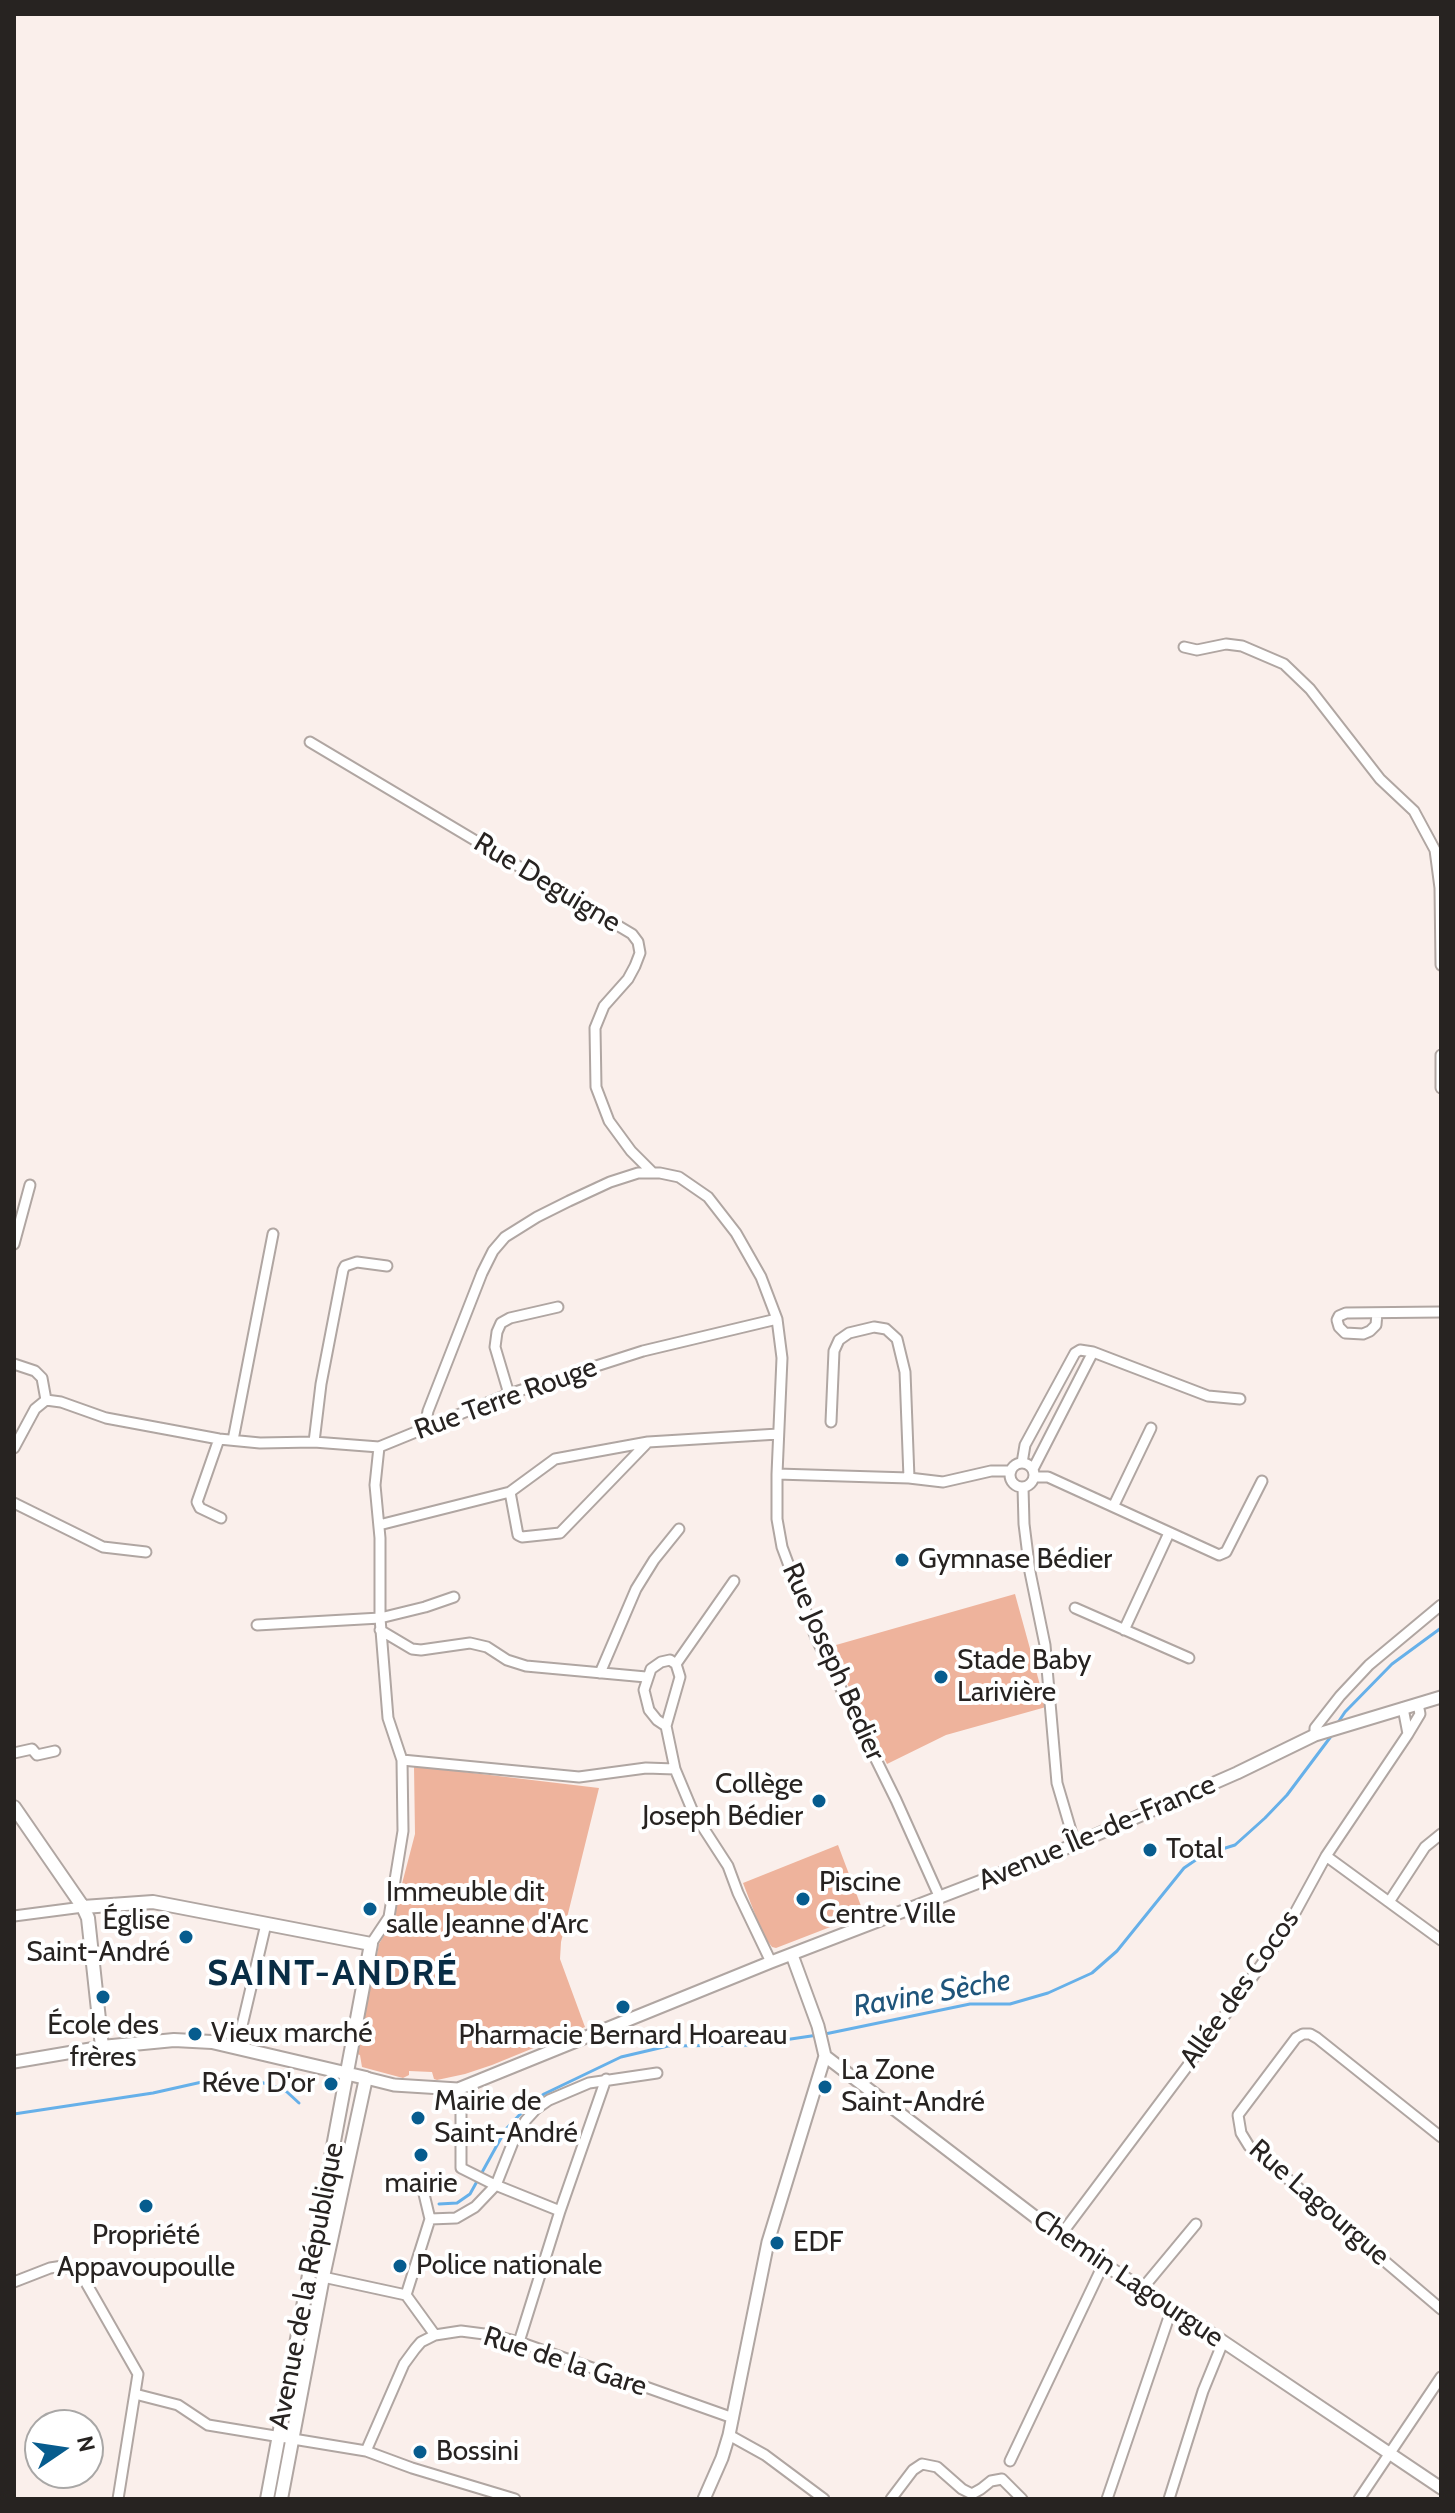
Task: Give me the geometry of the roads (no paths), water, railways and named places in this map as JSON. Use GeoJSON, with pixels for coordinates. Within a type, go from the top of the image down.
{"type":"FeatureCollection","features":[{"type":"Feature","properties":{"kind":"main road"},"geometry":{"type":"LineString","coordinates":[[14,1807],[83,1907],[90,1927],[102,2047]]}},
{"type":"Feature","properties":{"kind":"main road"},"geometry":{"type":"LineString","coordinates":[[83,1907],[153,1902],[371,1944]]}},
{"type":"Feature","properties":{"kind":"main road","name":"Avenue de la République"},"geometry":{"type":"LineString","coordinates":[[267,2499],[371,1944]]}},
{"type":"Feature","properties":{"kind":"main road","name":"Avenue Île-de-France"},"geometry":{"type":"LineString","coordinates":[[102,2047],[174,2040],[212,2042],[366,2078]]}},
{"type":"Feature","properties":{"kind":"main road","name":"Avenue de la République"},"geometry":{"type":"LineString","coordinates":[[281,2499],[323,2277],[366,2078]]}},
{"type":"Feature","properties":{"kind":"street"},"geometry":{"type":"LineString","coordinates":[[1184,647],[1197,650],[1226,644],[1242,646],[1284,664],[1310,689],[1380,779],[1414,811],[1435,850],[1440,888],[1441,965]]}},
{"type":"Feature","properties":{"kind":"street","name":"Rue Deguigne"},"geometry":{"type":"LineString","coordinates":[[310,742],[632,934],[638,942],[640,953],[635,966],[628,979],[604,1006],[595,1028],[596,1087],[609,1121],[631,1151],[653,1173]]}},
{"type":"Feature","properties":{"kind":"street"},"geometry":{"type":"LineString","coordinates":[[1441,1055],[1441,1088]]}},
{"type":"Feature","properties":{"kind":"street"},"geometry":{"type":"LineString","coordinates":[[425,1427],[428,1411],[482,1273],[493,1251],[505,1237],[537,1217],[610,1182],[638,1173],[653,1173]]}},
{"type":"Feature","properties":{"kind":"street","name":"Rue Joseph Bedier"},"geometry":{"type":"LineString","coordinates":[[653,1173],[679,1177],[708,1197],[736,1233],[761,1277],[777,1319],[782,1358],[777,1474],[777,1519],[782,1547],[816,1638],[896,1800],[940,1898]]}},
{"type":"Feature","properties":{"kind":"street"},"geometry":{"type":"LineString","coordinates":[[14,1241],[30,1185]]}},
{"type":"Feature","properties":{"kind":"street"},"geometry":{"type":"LineString","coordinates":[[14,1194],[26,1200]]}},
{"type":"Feature","properties":{"kind":"street"},"geometry":{"type":"LineString","coordinates":[[233,1440],[273,1234]]}},
{"type":"Feature","properties":{"kind":"street"},"geometry":{"type":"LineString","coordinates":[[314,1442],[321,1384],[343,1270],[345,1266],[357,1262],[387,1266]]}},
{"type":"Feature","properties":{"kind":"street"},"geometry":{"type":"LineString","coordinates":[[509,1394],[495,1347],[501,1323],[558,1307]]}},
{"type":"Feature","properties":{"kind":"street"},"geometry":{"type":"LineString","coordinates":[[1377,1313],[1441,1312]]}},
{"type":"Feature","properties":{"kind":"street","name":"Rue Terre Rouge"},"geometry":{"type":"LineString","coordinates":[[46,1400],[106,1418],[219,1439],[379,1447],[509,1394],[643,1351],[777,1319]]}},
{"type":"Feature","properties":{"kind":"street"},"geometry":{"type":"LineString","coordinates":[[831,1422],[834,1351],[839,1340],[849,1333],[874,1327],[886,1329],[897,1339],[905,1372],[909,1478]]}},
{"type":"Feature","properties":{"kind":"street"},"geometry":{"type":"LineString","coordinates":[[1022,1463],[1025,1445],[1075,1353],[1080,1350],[1093,1352],[1208,1396],[1240,1399]]}},
{"type":"Feature","properties":{"kind":"street"},"geometry":{"type":"LineString","coordinates":[[1093,1352],[1034,1473],[1030,1484],[1023,1487],[1013,1482],[1011,1471],[1015,1465],[1029,1464],[1034,1473],[1114,1505],[1214,1554],[1223,1554],[1262,1481]]}},
{"type":"Feature","properties":{"kind":"street"},"geometry":{"type":"LineString","coordinates":[[14,1364],[35,1371],[42,1378],[46,1400],[35,1409],[14,1448]]}},
{"type":"Feature","properties":{"kind":"street"},"geometry":{"type":"LineString","coordinates":[[1114,1505],[1151,1428]]}},
{"type":"Feature","properties":{"kind":"street"},"geometry":{"type":"LineString","coordinates":[[379,1525],[510,1492],[555,1459],[648,1442],[778,1434]]}},
{"type":"Feature","properties":{"kind":"street"},"geometry":{"type":"LineString","coordinates":[[219,1439],[197,1502],[200,1508],[221,1518]]}},
{"type":"Feature","properties":{"kind":"street"},"geometry":{"type":"LineString","coordinates":[[510,1492],[518,1535],[560,1533],[648,1442]]}},
{"type":"Feature","properties":{"kind":"street"},"geometry":{"type":"LineString","coordinates":[[371,1944],[389,1917],[403,1831],[402,1760],[388,1718],[380,1630],[379,1525],[375,1485],[379,1447]]}},
{"type":"Feature","properties":{"kind":"street"},"geometry":{"type":"LineString","coordinates":[[777,1474],[943,1482],[991,1471],[1011,1471]]}},
{"type":"Feature","properties":{"kind":"street"},"geometry":{"type":"LineString","coordinates":[[1023,1487],[1030,1572],[1045,1645],[1057,1783],[1075,1844]]}},
{"type":"Feature","properties":{"kind":"street"},"geometry":{"type":"LineString","coordinates":[[14,1503],[103,1547],[146,1552]]}},
{"type":"Feature","properties":{"kind":"street"},"geometry":{"type":"LineString","coordinates":[[600,1673],[636,1589],[679,1529]]}},
{"type":"Feature","properties":{"kind":"street"},"geometry":{"type":"LineString","coordinates":[[1124,1630],[1169,1533]]}},
{"type":"Feature","properties":{"kind":"street"},"geometry":{"type":"LineString","coordinates":[[676,1664],[734,1581]]}},
{"type":"Feature","properties":{"kind":"street"},"geometry":{"type":"LineString","coordinates":[[257,1625],[380,1618],[454,1597]]}},
{"type":"Feature","properties":{"kind":"street"},"geometry":{"type":"LineString","coordinates":[[1315,1735],[1315,1728],[1359,1675],[1441,1605]]}},
{"type":"Feature","properties":{"kind":"street"},"geometry":{"type":"LineString","coordinates":[[1075,1608],[1189,1658]]}},
{"type":"Feature","properties":{"kind":"street"},"geometry":{"type":"LineString","coordinates":[[380,1630],[412,1649],[470,1643],[487,1647],[507,1660],[526,1666],[646,1677]]}},
{"type":"Feature","properties":{"kind":"street"},"geometry":{"type":"LineString","coordinates":[[666,1726],[649,1710],[644,1690],[651,1669],[670,1660],[676,1664],[680,1677],[666,1726],[675,1769],[693,1812],[728,1866],[771,1962]]}},
{"type":"Feature","properties":{"kind":"street","name":"Avenue Île-de-France"},"geometry":{"type":"LineString","coordinates":[[366,2078],[394,2085],[458,2089],[771,1962],[1075,1844],[1315,1735],[1441,1697]]}},
{"type":"Feature","properties":{"kind":"street","name":"Allée des Cocos"},"geometry":{"type":"LineString","coordinates":[[1060,2236],[1284,1933],[1326,1856],[1420,1714],[1418,1704]]}},
{"type":"Feature","properties":{"kind":"street"},"geometry":{"type":"LineString","coordinates":[[1403,1708],[1408,1734]]}},
{"type":"Feature","properties":{"kind":"street"},"geometry":{"type":"LineString","coordinates":[[14,1753],[32,1749],[37,1755],[55,1751]]}},
{"type":"Feature","properties":{"kind":"street"},"geometry":{"type":"LineString","coordinates":[[402,1760],[579,1777],[646,1768],[675,1769]]}},
{"type":"Feature","properties":{"kind":"street"},"geometry":{"type":"LineString","coordinates":[[1389,1902],[1425,1847],[1441,1834]]}},
{"type":"Feature","properties":{"kind":"street"},"geometry":{"type":"LineString","coordinates":[[1326,1856],[1441,1940]]}},
{"type":"Feature","properties":{"kind":"street"},"geometry":{"type":"LineString","coordinates":[[14,1916],[83,1907]]}},
{"type":"Feature","properties":{"kind":"street"},"geometry":{"type":"LineString","coordinates":[[237,2047],[266,1924]]}},
{"type":"Feature","properties":{"kind":"street"},"geometry":{"type":"LineString","coordinates":[[704,2499],[729,2435],[768,2242],[824,2050],[792,1955]]}},
{"type":"Feature","properties":{"kind":"street","name":"Rue Lagourgue"},"geometry":{"type":"LineString","coordinates":[[1441,2137],[1317,2038],[1303,2034],[1296,2038],[1238,2115],[1241,2133],[1249,2146],[1441,2309]]}},
{"type":"Feature","properties":{"kind":"street"},"geometry":{"type":"LineString","coordinates":[[14,2062],[102,2047]]}},
{"type":"Feature","properties":{"kind":"street","name":"Chemin Lagourgue"},"geometry":{"type":"LineString","coordinates":[[824,2050],[1060,2236],[1441,2488]]}},
{"type":"Feature","properties":{"kind":"street"},"geometry":{"type":"LineString","coordinates":[[430,2219],[456,2218],[475,2207],[495,2185],[515,2137],[536,2109],[573,2088],[606,2079],[657,2073]]}},
{"type":"Feature","properties":{"kind":"street"},"geometry":{"type":"LineString","coordinates":[[519,2342],[606,2079]]}},
{"type":"Feature","properties":{"kind":"street"},"geometry":{"type":"LineString","coordinates":[[458,2089],[461,2168],[560,2211]]}},
{"type":"Feature","properties":{"kind":"street"},"geometry":{"type":"LineString","coordinates":[[406,2295],[430,2219],[424,2194]]}},
{"type":"Feature","properties":{"kind":"street"},"geometry":{"type":"LineString","coordinates":[[1142,2289],[1196,2224]]}},
{"type":"Feature","properties":{"kind":"street"},"geometry":{"type":"LineString","coordinates":[[1010,2461],[1103,2265]]}},
{"type":"Feature","properties":{"kind":"street"},"geometry":{"type":"LineString","coordinates":[[14,2282],[50,2268],[63,2266],[76,2272],[85,2281],[138,2374],[118,2499]]}},
{"type":"Feature","properties":{"kind":"street"},"geometry":{"type":"LineString","coordinates":[[323,2277],[406,2295],[435,2335],[421,2342],[404,2364],[366,2451]]}},
{"type":"Feature","properties":{"kind":"street"},"geometry":{"type":"LineString","coordinates":[[1107,2499],[1172,2308]]}},
{"type":"Feature","properties":{"kind":"street","name":"Rue de la Gare"},"geometry":{"type":"LineString","coordinates":[[435,2335],[461,2331],[519,2342],[733,2418]]}},
{"type":"Feature","properties":{"kind":"street"},"geometry":{"type":"LineString","coordinates":[[1169,2499],[1203,2391],[1223,2342]]}},
{"type":"Feature","properties":{"kind":"street"},"geometry":{"type":"LineString","coordinates":[[1359,2499],[1441,2377]]}},
{"type":"Feature","properties":{"kind":"street"},"geometry":{"type":"LineString","coordinates":[[135,2394],[178,2405],[208,2425],[366,2451],[515,2499]]}},
{"type":"Feature","properties":{"kind":"street"},"geometry":{"type":"LineString","coordinates":[[729,2435],[765,2455],[824,2499]]}},
{"type":"Feature","properties":{"kind":"street"},"geometry":{"type":"LineString","coordinates":[[371,2439],[380,2457]]}},
{"type":"Feature","properties":{"kind":"street"},"geometry":{"type":"LineString","coordinates":[[891,2499],[913,2470],[922,2464],[937,2467],[972,2494],[991,2481],[1002,2479],[1022,2499]]}},
{"type":"Feature","properties":{"kind":"waterway","name":"Ravine Sèche"},"geometry":{"type":"LineString","coordinates":[[1337,1724],[1392,1664],[1441,1628]]}},
{"type":"Feature","properties":{"kind":"waterway","name":"Ravine Sèche"},"geometry":{"type":"LineString","coordinates":[[825,2034],[970,2004],[1010,2004],[1048,1993],[1092,1973],[1117,1951],[1184,1868],[1203,1855],[1235,1845],[1265,1818],[1287,1795],[1332,1735]]}},
{"type":"Feature","properties":{"kind":"waterway","name":"Ravine Sèche"},"geometry":{"type":"LineString","coordinates":[[439,2204],[457,2203],[470,2194],[506,2129],[527,2107],[544,2094],[621,2057],[668,2046],[750,2045],[818,2035]]}},
{"type":"Feature","properties":{"kind":"waterway","name":"Ravine Sèche"},"geometry":{"type":"LineString","coordinates":[[14,2114],[153,2093],[202,2082],[238,2079],[274,2086],[299,2103]]}},
{"type":"Feature","properties":{"kind":"place","name":"Gymnase Bédier"},"geometry":{"type":"Point","coordinates":[902,1560]}},
{"type":"Feature","properties":{"kind":"place","name":"Stade Baby Larivière"},"geometry":{"type":"Point","coordinates":[941,1677]}},
{"type":"Feature","properties":{"kind":"place","name":"Collège Joseph Bédier"},"geometry":{"type":"Point","coordinates":[819,1801]}},
{"type":"Feature","properties":{"kind":"place","name":"Total"},"geometry":{"type":"Point","coordinates":[1150,1850]}},
{"type":"Feature","properties":{"kind":"place","name":"Piscine Centre Ville"},"geometry":{"type":"Point","coordinates":[803,1899]}},
{"type":"Feature","properties":{"kind":"place","name":"Immeuble dit salle Jeanne d'Arc"},"geometry":{"type":"Point","coordinates":[370,1909]}},
{"type":"Feature","properties":{"kind":"place","name":"Église Saint-André"},"geometry":{"type":"Point","coordinates":[186,1937]}},
{"type":"Feature","properties":{"kind":"place","name":"École des frères"},"geometry":{"type":"Point","coordinates":[103,1997]}},
{"type":"Feature","properties":{"kind":"place","name":"Pharmacie Bernard Hoareau"},"geometry":{"type":"Point","coordinates":[623,2007]}},
{"type":"Feature","properties":{"kind":"place","name":"Vieux marché"},"geometry":{"type":"Point","coordinates":[195,2034]}},
{"type":"Feature","properties":{"kind":"place","name":"Réve D'or"},"geometry":{"type":"Point","coordinates":[331,2084]}},
{"type":"Feature","properties":{"kind":"place","name":"La Zone Saint-André"},"geometry":{"type":"Point","coordinates":[825,2087]}},
{"type":"Feature","properties":{"kind":"place","name":"Mairie de Saint-André"},"geometry":{"type":"Point","coordinates":[418,2118]}},
{"type":"Feature","properties":{"kind":"place","name":"mairie"},"geometry":{"type":"Point","coordinates":[421,2155]}},
{"type":"Feature","properties":{"kind":"place","name":"Propriété Appavoupoulle"},"geometry":{"type":"Point","coordinates":[146,2206]}},
{"type":"Feature","properties":{"kind":"place","name":"EDF"},"geometry":{"type":"Point","coordinates":[777,2243]}},
{"type":"Feature","properties":{"kind":"place","name":"Police nationale"},"geometry":{"type":"Point","coordinates":[400,2266]}},
{"type":"Feature","properties":{"kind":"place","name":"Bossini"},"geometry":{"type":"Point","coordinates":[420,2452]}},
{"type":"Feature","properties":{"kind":"district","name":"SAINT-ANDRÉ"},"geometry":{"type":"Point","coordinates":[333,1974]}}]}
